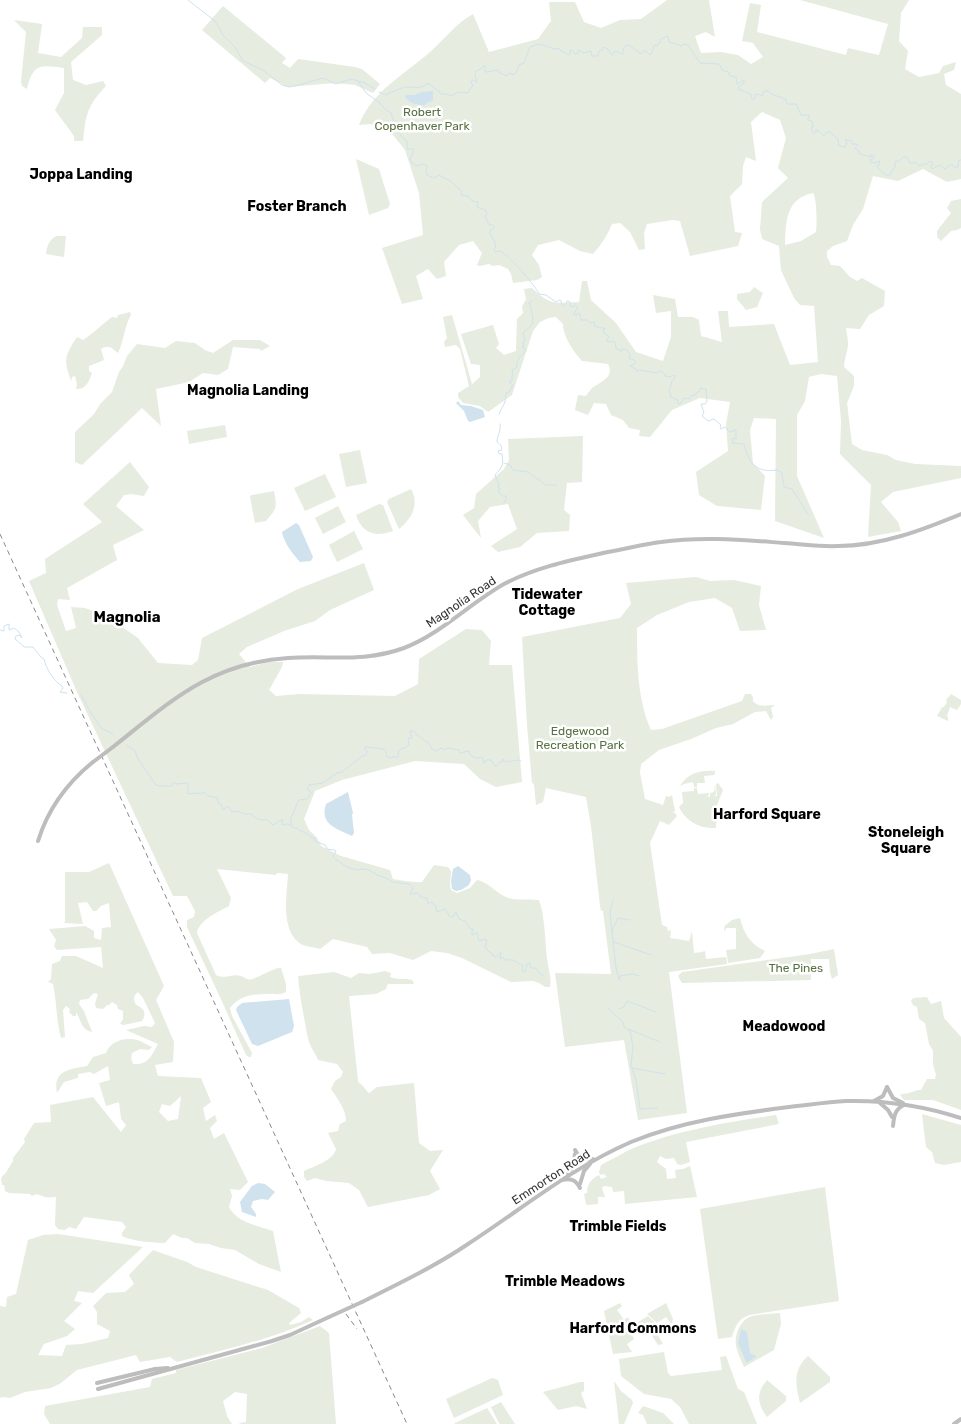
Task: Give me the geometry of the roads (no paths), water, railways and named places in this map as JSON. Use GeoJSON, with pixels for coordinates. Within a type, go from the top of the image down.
{"type":"FeatureCollection","features":[{"type":"Feature","properties":{"kind":"main road","name":"Magnolia Road"},"geometry":{"type":"LineString","coordinates":[[38,841],[45,821],[59,796],[93,762],[174,698],[212,676],[242,665],[266,660],[293,658],[359,658],[392,652],[425,638],[506,583],[558,563],[660,542],[691,539],[734,539],[829,546],[860,545],[907,534],[961,514]]}},
{"type":"Feature","properties":{"kind":"main road"},"geometry":{"type":"LineString","coordinates":[[892,1117],[886,1107],[876,1101],[883,1096],[887,1087],[893,1098],[908,1105]]}},
{"type":"Feature","properties":{"kind":"main road","name":"Emmorton Road"},"geometry":{"type":"LineString","coordinates":[[97,1383],[113,1382],[155,1369],[177,1366],[290,1335],[362,1302],[452,1255],[565,1177],[597,1158],[654,1134],[704,1119],[844,1101],[876,1101],[908,1105],[961,1118]]}},
{"type":"Feature","properties":{"kind":"main road"},"geometry":{"type":"LineString","coordinates":[[893,1126],[894,1116],[898,1109],[908,1105]]}},
{"type":"Feature","properties":{"kind":"main road"},"geometry":{"type":"LineString","coordinates":[[565,1177],[573,1167],[575,1152],[584,1160],[597,1158]]}},
{"type":"Feature","properties":{"kind":"main road"},"geometry":{"type":"LineString","coordinates":[[560,1181],[574,1180],[580,1186],[584,1171],[592,1162]]}},
{"type":"Feature","properties":{"kind":"main road","name":"Emmorton Road"},"geometry":{"type":"LineString","coordinates":[[98,1389],[113,1382]]}},
{"type":"Feature","properties":{"kind":"main road"},"geometry":{"type":"LineString","coordinates":[[954,1424],[961,1418]]}},
{"type":"Feature","properties":{"kind":"water"},"geometry":{"type":"Polygon","coordinates":[[[433,91],[433,101],[425,105],[414,104],[405,97],[406,95],[433,91]]]}},
{"type":"Feature","properties":{"kind":"water"},"geometry":{"type":"Polygon","coordinates":[[[458,401],[461,405],[483,410],[485,417],[468,421],[464,411],[456,403],[458,401]]]}},
{"type":"Feature","properties":{"kind":"water"},"geometry":{"type":"Polygon","coordinates":[[[296,523],[299,525],[313,557],[311,561],[300,562],[285,540],[282,532],[296,523]]]}},
{"type":"Feature","properties":{"kind":"water"},"geometry":{"type":"Polygon","coordinates":[[[348,792],[353,813],[354,833],[352,836],[331,825],[325,817],[326,804],[348,792]]]}},
{"type":"Feature","properties":{"kind":"water"},"geometry":{"type":"Polygon","coordinates":[[[458,866],[470,875],[471,880],[469,885],[456,891],[452,889],[451,881],[453,869],[458,866]]]}},
{"type":"Feature","properties":{"kind":"water"},"geometry":{"type":"Polygon","coordinates":[[[289,999],[294,1026],[292,1032],[258,1046],[252,1044],[236,1010],[237,1007],[242,1003],[289,999]]]}},
{"type":"Feature","properties":{"kind":"water"},"geometry":{"type":"Polygon","coordinates":[[[258,1183],[265,1184],[275,1192],[268,1200],[253,1201],[251,1207],[256,1217],[242,1212],[240,1202],[252,1186],[258,1183]]]}},
{"type":"Feature","properties":{"kind":"water"},"geometry":{"type":"Polygon","coordinates":[[[741,1329],[747,1332],[750,1353],[756,1356],[748,1362],[746,1362],[738,1343],[741,1329]]]}},
{"type":"Feature","properties":{"kind":"waterway","name":"Foster Branch"},"geometry":{"type":"LineString","coordinates":[[188,0],[215,21],[243,61],[263,70],[282,85],[289,87],[323,78],[336,84],[351,79],[365,83],[375,89]]}},
{"type":"Feature","properties":{"kind":"waterway","name":"Foster Branch"},"geometry":{"type":"LineString","coordinates":[[379,92],[386,95],[402,88],[420,87],[428,83],[442,94],[450,96],[459,92],[468,93],[473,85],[471,83],[472,80],[477,83],[476,71],[485,66],[485,72],[498,70],[507,76],[509,73],[514,75],[519,65],[524,63],[530,47],[539,44],[555,49],[559,48],[569,55],[570,50],[575,54],[578,53],[578,50],[583,53],[591,51],[592,56],[598,56],[599,51],[604,47],[612,55],[615,51],[622,54],[624,53],[625,46],[629,45],[641,54],[643,51],[646,51],[650,55],[654,46],[659,44],[661,39],[668,36],[669,42],[682,46],[683,44],[688,45],[700,63],[719,64],[722,70],[729,72],[729,75],[737,78],[737,84],[744,80],[744,83],[738,89],[751,94],[752,99],[755,99],[755,95],[762,96],[764,91],[769,91],[771,94],[786,99],[787,104],[796,104],[801,115],[810,115],[808,120],[812,121],[813,127],[811,128],[813,133],[816,133],[816,129],[824,136],[827,132],[830,132],[838,139],[839,146],[845,147],[847,143],[845,140],[852,141],[852,144],[858,145],[855,148],[859,151],[859,154],[874,156],[870,162],[880,161],[877,166],[886,175],[890,175],[895,168],[895,162],[904,156],[907,157],[909,162],[912,164],[915,162],[919,166],[930,161],[933,163],[932,169],[940,165],[945,169],[952,164],[954,167],[958,167],[959,160],[961,160]]}},
{"type":"Feature","properties":{"kind":"waterway"},"geometry":{"type":"LineString","coordinates":[[358,81],[366,93],[391,113],[399,132],[407,141],[407,149],[413,149],[414,151],[410,159],[412,163],[417,166],[423,164],[427,166],[427,175],[434,178],[439,175],[450,180],[462,191],[461,195],[468,196],[472,201],[478,202],[477,207],[486,211],[487,214],[485,216],[489,225],[494,227],[490,230],[490,234],[496,246],[495,252],[500,251],[509,258],[527,277],[539,294],[546,295],[556,302],[560,300],[564,306],[567,301],[570,302],[571,307],[575,305],[578,308],[574,315],[578,313],[581,320],[587,320],[590,323],[594,322],[595,327],[605,328],[603,332],[609,337],[606,341],[615,342],[616,348],[621,351],[626,349],[630,355],[629,359],[633,359],[636,362],[630,366],[636,369],[637,372],[639,370],[657,373],[659,371],[664,373],[665,376],[670,377],[674,375],[675,378],[672,381],[669,392],[671,394],[670,397],[678,400],[678,404],[684,398],[689,399],[691,396],[696,395],[700,388],[706,389],[707,401],[705,404],[701,404],[704,413],[702,416],[708,421],[714,419],[721,425],[721,429],[725,427],[730,432],[736,430],[736,439],[733,438],[732,443],[744,444],[748,456],[758,468],[769,471],[777,470],[782,473],[784,487],[792,489],[808,514]]}},
{"type":"Feature","properties":{"kind":"waterway"},"geometry":{"type":"LineString","coordinates":[[499,414],[505,402],[506,393],[509,392],[513,385],[509,382],[512,381],[512,370],[517,367],[518,360],[526,350],[522,347],[525,340],[523,333],[533,322],[529,303],[532,301]]}},
{"type":"Feature","properties":{"kind":"waterway"},"geometry":{"type":"LineString","coordinates":[[500,424],[497,442],[502,450],[498,451],[499,454],[502,454],[503,464],[495,475],[499,485],[498,488],[500,488],[498,492],[506,496],[504,503]]}},
{"type":"Feature","properties":{"kind":"waterway"},"geometry":{"type":"LineString","coordinates":[[504,463],[510,465],[513,470],[528,472],[546,485],[557,486]]}},
{"type":"Feature","properties":{"kind":"waterway"},"geometry":{"type":"LineString","coordinates":[[0,630],[4,631],[4,626],[9,624],[9,630],[14,628],[19,632],[22,638],[19,635],[15,639],[24,647],[33,647],[44,659],[53,678],[62,686],[63,688],[60,692],[67,693]]}},
{"type":"Feature","properties":{"kind":"waterway"},"geometry":{"type":"LineString","coordinates":[[81,694],[101,728],[113,734]]}},
{"type":"Feature","properties":{"kind":"waterway"},"geometry":{"type":"LineString","coordinates":[[291,825],[291,817],[299,800],[307,799],[311,793],[307,789],[309,785],[323,783],[337,773],[342,772],[366,755],[367,751],[364,748],[366,747],[384,749],[386,756],[391,758],[394,756],[398,757],[400,750],[409,745],[408,739],[412,738],[410,731],[413,731],[429,743],[432,749],[437,751],[441,748],[459,750],[460,753],[469,751],[470,755],[476,758],[482,757],[484,763],[486,760],[491,760],[495,766],[502,762],[503,759],[505,762],[521,761]]}},
{"type":"Feature","properties":{"kind":"waterway"},"geometry":{"type":"LineString","coordinates":[[126,745],[135,751],[138,759],[156,785],[172,786],[174,782],[176,784],[188,783],[188,794],[201,794],[204,792],[208,796],[218,798],[218,803],[221,804],[223,810],[229,807],[232,812],[238,811],[244,814],[251,814],[260,820],[266,819],[273,825],[283,820],[282,825],[288,824],[297,828],[313,839],[315,837],[315,841],[325,845],[326,849],[336,851],[333,857],[346,866],[357,870],[369,870],[392,882],[409,884],[413,888],[410,894],[417,893],[420,897],[427,898],[428,904],[432,902],[437,912],[445,909],[450,917],[454,916],[456,912],[459,919],[466,923],[470,929],[474,929],[472,935],[477,933],[479,941],[487,940],[485,946],[493,956],[496,957],[501,953],[500,959],[503,957],[505,960],[513,960],[523,966],[522,971],[525,972],[529,963],[531,968],[536,968],[544,976]]}},
{"type":"Feature","properties":{"kind":"waterway"},"geometry":{"type":"LineString","coordinates":[[613,900],[610,912],[616,968],[619,979]]}},
{"type":"Feature","properties":{"kind":"waterway"},"geometry":{"type":"LineString","coordinates":[[612,931],[618,918],[630,920]]}},
{"type":"Feature","properties":{"kind":"waterway"},"geometry":{"type":"LineString","coordinates":[[614,942],[651,955]]}},
{"type":"Feature","properties":{"kind":"waterway"},"geometry":{"type":"LineString","coordinates":[[621,981],[619,979],[620,976],[633,974],[639,976]]}},
{"type":"Feature","properties":{"kind":"waterway"},"geometry":{"type":"LineString","coordinates":[[619,1009],[624,1007],[627,1001],[656,1012]]}},
{"type":"Feature","properties":{"kind":"waterway"},"geometry":{"type":"LineString","coordinates":[[608,1008],[623,1022],[624,1027],[630,1031],[633,1047],[631,1065],[636,1080],[640,1109],[657,1108]]}},
{"type":"Feature","properties":{"kind":"waterway"},"geometry":{"type":"LineString","coordinates":[[628,1029],[660,1042]]}},
{"type":"Feature","properties":{"kind":"waterway"},"geometry":{"type":"LineString","coordinates":[[632,1068],[665,1074]]}},
{"type":"Feature","properties":{"kind":"railway"},"geometry":{"type":"LineString","coordinates":[[0,534],[407,1424]]}},
{"type":"Feature","properties":{"kind":"railway"},"geometry":{"type":"LineString","coordinates":[[346,1314],[357,1329]]}},
{"type":"Feature","properties":{"kind":"district","name":"Joppa Landing"},"geometry":{"type":"Point","coordinates":[81,174]}},
{"type":"Feature","properties":{"kind":"district","name":"Foster Branch"},"geometry":{"type":"Point","coordinates":[297,206]}},
{"type":"Feature","properties":{"kind":"district","name":"Magnolia Landing"},"geometry":{"type":"Point","coordinates":[248,390]}},
{"type":"Feature","properties":{"kind":"district","name":"Tidewater Cottage"},"geometry":{"type":"Point","coordinates":[547,602]}},
{"type":"Feature","properties":{"kind":"district","name":"Magnolia"},"geometry":{"type":"Point","coordinates":[127,617]}},
{"type":"Feature","properties":{"kind":"district","name":"Harford Square"},"geometry":{"type":"Point","coordinates":[767,814]}},
{"type":"Feature","properties":{"kind":"district","name":"Stoneleigh Square"},"geometry":{"type":"Point","coordinates":[906,840]}},
{"type":"Feature","properties":{"kind":"district","name":"Meadowood"},"geometry":{"type":"Point","coordinates":[784,1026]}},
{"type":"Feature","properties":{"kind":"district","name":"Trimble Fields"},"geometry":{"type":"Point","coordinates":[618,1226]}},
{"type":"Feature","properties":{"kind":"district","name":"Trimble Meadows"},"geometry":{"type":"Point","coordinates":[565,1281]}},
{"type":"Feature","properties":{"kind":"district","name":"Harford Commons"},"geometry":{"type":"Point","coordinates":[633,1328]}},
{"type":"Feature","properties":{"kind":"park label","name":"Robert Copenhaver Park"},"geometry":{"type":"Point","coordinates":[422,119]}},
{"type":"Feature","properties":{"kind":"park label","name":"Edgewood Recreation Park"},"geometry":{"type":"Point","coordinates":[580,738]}},
{"type":"Feature","properties":{"kind":"park label","name":"The Pines"},"geometry":{"type":"Point","coordinates":[796,968]}}]}
